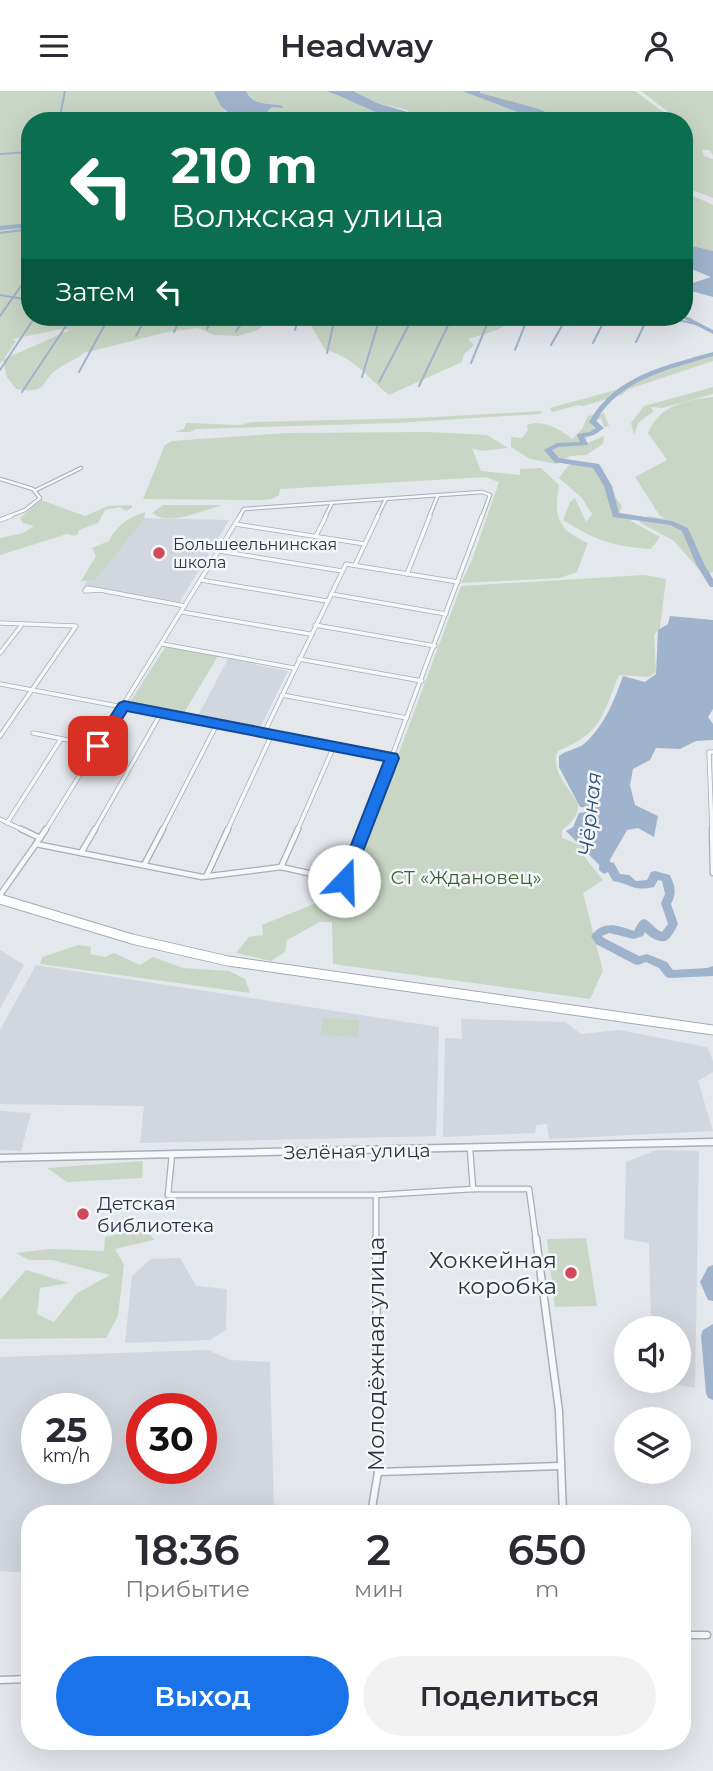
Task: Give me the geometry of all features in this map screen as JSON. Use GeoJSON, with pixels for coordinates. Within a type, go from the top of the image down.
{"type":"FeatureCollection","features":[{"type":"Feature","properties":{"kind":"main road"},"geometry":{"type":"LineString","coordinates":[[0,897],[132,939],[228,961],[710,1030]]}},
{"type":"Feature","properties":{"kind":"street"},"geometry":{"type":"LineString","coordinates":[[36,491],[81,468]]}},
{"type":"Feature","properties":{"kind":"street"},"geometry":{"type":"LineString","coordinates":[[0,479],[36,491],[40,498],[36,503],[0,520]]}},
{"type":"Feature","properties":{"kind":"street"},"geometry":{"type":"LineString","coordinates":[[0,897],[123,707],[244,509],[482,492],[490,495],[422,681],[344,881],[281,867],[206,876],[36,844]]}},
{"type":"Feature","properties":{"kind":"street"},"geometry":{"type":"LineString","coordinates":[[407,574],[438,495]]}},
{"type":"Feature","properties":{"kind":"street"},"geometry":{"type":"LineString","coordinates":[[355,565],[386,499]]}},
{"type":"Feature","properties":{"kind":"street"},"geometry":{"type":"LineString","coordinates":[[316,536],[333,502]]}},
{"type":"Feature","properties":{"kind":"street"},"geometry":{"type":"LineString","coordinates":[[235,524],[365,544]]}},
{"type":"Feature","properties":{"kind":"street"},"geometry":{"type":"LineString","coordinates":[[219,551],[342,571]]}},
{"type":"Feature","properties":{"kind":"street"},"geometry":{"type":"LineString","coordinates":[[264,733],[346,563],[458,582]]}},
{"type":"Feature","properties":{"kind":"street"},"geometry":{"type":"LineString","coordinates":[[201,580],[327,601]]}},
{"type":"Feature","properties":{"kind":"street"},"geometry":{"type":"LineString","coordinates":[[100,590],[186,606]]}},
{"type":"Feature","properties":{"kind":"street"},"geometry":{"type":"LineString","coordinates":[[331,594],[446,614]]}},
{"type":"Feature","properties":{"kind":"street"},"geometry":{"type":"LineString","coordinates":[[182,612],[310,634]]}},
{"type":"Feature","properties":{"kind":"street"},"geometry":{"type":"LineString","coordinates":[[0,623],[76,626],[0,736]]}},
{"type":"Feature","properties":{"kind":"street"},"geometry":{"type":"LineString","coordinates":[[0,653],[21,625]]}},
{"type":"Feature","properties":{"kind":"street"},"geometry":{"type":"LineString","coordinates":[[315,625],[435,646]]}},
{"type":"Feature","properties":{"kind":"street"},"geometry":{"type":"LineString","coordinates":[[162,644],[294,668]]}},
{"type":"Feature","properties":{"kind":"street"},"geometry":{"type":"LineString","coordinates":[[299,659],[422,681]]}},
{"type":"Feature","properties":{"kind":"street"},"geometry":{"type":"LineString","coordinates":[[0,684],[392,758]]}},
{"type":"Feature","properties":{"kind":"street"},"geometry":{"type":"LineString","coordinates":[[282,695],[407,718]]}},
{"type":"Feature","properties":{"kind":"street"},"geometry":{"type":"LineString","coordinates":[[81,853],[161,713]]}},
{"type":"Feature","properties":{"kind":"street"},"geometry":{"type":"LineString","coordinates":[[144,865],[217,724]]}},
{"type":"Feature","properties":{"kind":"street"},"geometry":{"type":"LineString","coordinates":[[33,733],[98,746]]}},
{"type":"Feature","properties":{"kind":"street"},"geometry":{"type":"LineString","coordinates":[[206,876],[272,734]]}},
{"type":"Feature","properties":{"kind":"street"},"geometry":{"type":"LineString","coordinates":[[7,823],[61,739]]}},
{"type":"Feature","properties":{"kind":"street"},"geometry":{"type":"LineString","coordinates":[[281,867],[334,746]]}},
{"type":"Feature","properties":{"kind":"street"},"geometry":{"type":"LineString","coordinates":[[713,752],[709,752],[713,873]]}},
{"type":"Feature","properties":{"kind":"street"},"geometry":{"type":"LineString","coordinates":[[0,819],[40,838]]}},
{"type":"Feature","properties":{"kind":"street","name":"Зелёная улица"},"geometry":{"type":"LineString","coordinates":[[0,1158],[713,1142]]}},
{"type":"Feature","properties":{"kind":"street"},"geometry":{"type":"LineString","coordinates":[[470,1149],[473,1189]]}},
{"type":"Feature","properties":{"kind":"street"},"geometry":{"type":"LineString","coordinates":[[172,1154],[168,1195],[376,1195],[473,1189],[530,1189],[559,1411],[563,1505]]}},
{"type":"Feature","properties":{"kind":"street","name":"Молодёжная улица"},"geometry":{"type":"LineString","coordinates":[[373,1505],[378,1472],[376,1195]]}},
{"type":"Feature","properties":{"kind":"street"},"geometry":{"type":"LineString","coordinates":[[378,1472],[561,1466]]}},
{"type":"Feature","properties":{"kind":"street"},"geometry":{"type":"LineString","coordinates":[[691,1635],[707,1635]]}},
{"type":"Feature","properties":{"kind":"street"},"geometry":{"type":"LineString","coordinates":[[0,1680],[21,1679]]}},
{"type":"Feature","properties":{"kind":"shaded area","name":"Большеельнинская школа"},"geometry":{"type":"Polygon","coordinates":[[[136,518],[229,520],[179,603],[84,585],[136,518]]]}},
{"type":"Feature","properties":{"kind":"shaded area"},"geometry":{"type":"Polygon","coordinates":[[[228,659],[288,671],[259,730],[197,718],[228,659]]]}},
{"type":"Feature","properties":{"kind":"shaded area"},"geometry":{"type":"Polygon","coordinates":[[[0,950],[24,965],[0,1009],[0,950]]]}},
{"type":"Feature","properties":{"kind":"shaded area"},"geometry":{"type":"Polygon","coordinates":[[[36,965],[439,1027],[436,1136],[140,1143],[144,1106],[0,1104],[0,1030],[36,965]]]}},
{"type":"Feature","properties":{"kind":"shaded area"},"geometry":{"type":"Polygon","coordinates":[[[461,1019],[565,1022],[581,1034],[619,1030],[707,1047],[713,1061],[713,1072],[698,1081],[713,1131],[549,1139],[547,1124],[536,1125],[535,1133],[443,1137],[445,1038],[462,1039],[461,1019]]]}},
{"type":"Feature","properties":{"kind":"shaded area"},"geometry":{"type":"Polygon","coordinates":[[[0,1111],[31,1113],[21,1151],[0,1150],[0,1111]]]}},
{"type":"Feature","properties":{"kind":"shaded area"},"geometry":{"type":"Polygon","coordinates":[[[657,1150],[699,1151],[695,1388],[691,1387],[691,1316],[651,1316],[649,1243],[624,1239],[626,1162],[657,1150]]]}},
{"type":"Feature","properties":{"kind":"shaded area"},"geometry":{"type":"Polygon","coordinates":[[[180,1258],[196,1286],[227,1289],[226,1330],[210,1340],[125,1343],[132,1276],[151,1259],[180,1258]]]}},
{"type":"Feature","properties":{"kind":"shaded area"},"geometry":{"type":"Polygon","coordinates":[[[208,1350],[230,1360],[270,1362],[274,1505],[21,1505],[21,1572],[0,1571],[0,1357],[208,1350]]]}},
{"type":"Feature","properties":{"kind":"green space"},"geometry":{"type":"Polygon","coordinates":[[[0,91],[216,91],[214,93],[226,112],[21,112],[21,326],[263,326],[238,336],[214,335],[198,328],[167,332],[84,353],[59,368],[35,390],[16,389],[7,377],[3,360],[0,363],[0,91]],[[61,329],[13,339],[16,341],[4,359],[70,330],[61,329]]]}},
{"type":"Feature","properties":{"kind":"green space"},"geometry":{"type":"Polygon","coordinates":[[[245,91],[326,91],[381,112],[267,112],[268,106],[252,100],[245,91]]]}},
{"type":"Feature","properties":{"kind":"green space"},"geometry":{"type":"Polygon","coordinates":[[[353,91],[462,91],[517,112],[408,112],[377,103],[353,91]]]}},
{"type":"Feature","properties":{"kind":"green space"},"geometry":{"type":"Polygon","coordinates":[[[480,91],[635,91],[663,112],[546,112],[478,94],[480,91]]]}},
{"type":"Feature","properties":{"kind":"green space"},"geometry":{"type":"Polygon","coordinates":[[[641,91],[713,91],[713,155],[709,150],[702,150],[704,156],[713,159],[713,198],[693,190],[693,112],[668,112],[641,91]]]}},
{"type":"Feature","properties":{"kind":"green space"},"geometry":{"type":"Polygon","coordinates":[[[693,196],[713,205],[713,251],[693,246],[693,196]]]}},
{"type":"Feature","properties":{"kind":"green space"},"geometry":{"type":"Polygon","coordinates":[[[312,326],[504,326],[468,339],[474,345],[464,354],[462,362],[389,395],[352,362],[325,350],[312,326]]]}},
{"type":"Feature","properties":{"kind":"green space"},"geometry":{"type":"Polygon","coordinates":[[[713,355],[713,361],[629,389],[621,395],[552,412],[550,408],[616,390],[628,383],[713,355]]]}},
{"type":"Feature","properties":{"kind":"green space"},"geometry":{"type":"Polygon","coordinates":[[[713,387],[713,394],[662,408],[651,407],[653,412],[638,423],[634,435],[631,423],[644,406],[713,387]]]}},
{"type":"Feature","properties":{"kind":"green space"},"geometry":{"type":"Polygon","coordinates":[[[713,397],[713,572],[704,575],[674,541],[639,522],[648,516],[667,519],[660,516],[635,477],[667,460],[648,433],[659,416],[674,406],[713,397]]]}},
{"type":"Feature","properties":{"kind":"green space"},"geometry":{"type":"Polygon","coordinates":[[[543,411],[540,414],[395,423],[196,429],[190,432],[175,432],[184,429],[186,423],[241,425],[252,422],[416,418],[543,411]]]}},
{"type":"Feature","properties":{"kind":"green space"},"geometry":{"type":"Polygon","coordinates":[[[604,413],[609,426],[604,427],[601,418],[597,420],[599,432],[588,437],[583,445],[604,436],[603,444],[586,455],[570,456],[557,464],[530,459],[511,447],[511,437],[522,438],[528,430],[527,425],[539,423],[551,426],[572,439],[582,429],[588,416],[604,413]]]}},
{"type":"Feature","properties":{"kind":"green space"},"geometry":{"type":"Polygon","coordinates":[[[427,432],[487,435],[508,448],[482,451],[472,448],[481,471],[520,475],[520,469],[541,468],[559,485],[557,505],[563,527],[588,543],[577,572],[560,578],[461,583],[472,560],[499,482],[485,477],[280,489],[279,495],[262,500],[143,499],[165,445],[172,441],[286,433],[427,432]]]}},
{"type":"Feature","properties":{"kind":"green space"},"geometry":{"type":"Polygon","coordinates":[[[572,461],[604,469],[600,477],[622,506],[619,513],[632,515],[631,521],[660,537],[651,549],[605,541],[563,520],[570,502],[575,498],[586,522],[592,514],[582,498],[559,478],[572,461]]]}},
{"type":"Feature","properties":{"kind":"green space"},"geometry":{"type":"Polygon","coordinates":[[[41,500],[85,516],[108,506],[132,505],[132,508],[126,511],[120,507],[105,510],[98,523],[79,530],[74,536],[67,534],[0,555],[0,538],[23,533],[34,526],[23,523],[20,518],[41,500]]]}},
{"type":"Feature","properties":{"kind":"green space"},"geometry":{"type":"Polygon","coordinates":[[[163,505],[223,505],[177,518],[159,517],[152,513],[163,505]]]}},
{"type":"Feature","properties":{"kind":"green space"},"geometry":{"type":"Polygon","coordinates":[[[145,512],[144,519],[95,580],[81,581],[96,556],[92,548],[109,541],[124,522],[145,512]]]}},
{"type":"Feature","properties":{"kind":"green space","name":"СТ «Ждановец»"},"geometry":{"type":"Polygon","coordinates":[[[644,575],[666,579],[660,628],[654,635],[656,672],[649,677],[619,675],[599,722],[584,737],[558,751],[556,758],[561,778],[578,803],[576,815],[562,830],[562,838],[580,845],[586,859],[603,880],[583,893],[603,971],[590,999],[333,964],[332,922],[320,922],[287,940],[285,952],[271,961],[236,953],[249,937],[263,935],[262,925],[341,893],[346,895],[461,586],[644,575]]]}},
{"type":"Feature","properties":{"kind":"green space"},"geometry":{"type":"Polygon","coordinates":[[[166,646],[218,656],[182,716],[128,705],[166,646]]]}},
{"type":"Feature","properties":{"kind":"green space"},"geometry":{"type":"Polygon","coordinates":[[[78,945],[91,947],[90,954],[105,957],[114,953],[140,965],[153,957],[183,968],[229,971],[245,979],[250,993],[40,964],[42,957],[78,945]]]}},
{"type":"Feature","properties":{"kind":"green space"},"geometry":{"type":"Polygon","coordinates":[[[323,1018],[359,1020],[358,1037],[321,1035],[323,1018]]]}},
{"type":"Feature","properties":{"kind":"green space"},"geometry":{"type":"Polygon","coordinates":[[[143,1161],[142,1178],[67,1182],[47,1168],[143,1161]]]}},
{"type":"Feature","properties":{"kind":"green space"},"geometry":{"type":"Polygon","coordinates":[[[145,1228],[154,1240],[115,1249],[124,1265],[118,1316],[106,1338],[0,1339],[0,1300],[26,1270],[69,1283],[40,1288],[37,1314],[54,1322],[77,1293],[110,1275],[52,1260],[29,1260],[16,1253],[50,1249],[104,1251],[105,1237],[145,1228]]]}},
{"type":"Feature","properties":{"kind":"green space","name":"Хоккейная коробка"},"geometry":{"type":"Polygon","coordinates":[[[586,1238],[597,1306],[555,1307],[547,1239],[586,1238]]]}},
{"type":"Feature","properties":{"kind":"water"},"geometry":{"type":"Polygon","coordinates":[[[246,91],[255,101],[284,108],[272,107],[269,112],[228,112],[214,93],[246,91]]]}},
{"type":"Feature","properties":{"kind":"water"},"geometry":{"type":"Polygon","coordinates":[[[326,91],[353,91],[377,103],[408,112],[377,112],[326,91]]]}},
{"type":"Feature","properties":{"kind":"water"},"geometry":{"type":"Polygon","coordinates":[[[462,91],[480,91],[546,112],[517,112],[462,91]]]}},
{"type":"Feature","properties":{"kind":"water"},"geometry":{"type":"Polygon","coordinates":[[[693,246],[713,251],[713,297],[693,291],[693,283],[711,277],[694,270],[693,246]]]}},
{"type":"Feature","properties":{"kind":"water"},"geometry":{"type":"Polygon","coordinates":[[[670,616],[713,620],[713,709],[708,717],[713,724],[713,740],[696,741],[680,749],[656,748],[650,760],[633,769],[630,785],[635,805],[658,816],[654,837],[638,828],[627,830],[604,870],[566,831],[573,827],[579,813],[592,811],[591,808],[580,807],[559,767],[559,756],[584,744],[598,729],[623,676],[645,682],[656,674],[658,630],[668,624],[670,616]]]}},
{"type":"Feature","properties":{"kind":"waterway"},"geometry":{"type":"LineString","coordinates":[[61,112],[65,91]]}},
{"type":"Feature","properties":{"kind":"waterway"},"geometry":{"type":"LineString","coordinates":[[0,154],[21,153]]}},
{"type":"Feature","properties":{"kind":"waterway"},"geometry":{"type":"LineString","coordinates":[[0,228],[21,226]]}},
{"type":"Feature","properties":{"kind":"waterway"},"geometry":{"type":"LineString","coordinates":[[0,233],[21,230]]}},
{"type":"Feature","properties":{"kind":"waterway"},"geometry":{"type":"LineString","coordinates":[[13,297],[21,286]]}},
{"type":"Feature","properties":{"kind":"waterway"},"geometry":{"type":"LineString","coordinates":[[0,295],[13,297]]}},
{"type":"Feature","properties":{"kind":"waterway"},"geometry":{"type":"LineString","coordinates":[[0,316],[13,297]]}},
{"type":"Feature","properties":{"kind":"waterway"},"geometry":{"type":"LineString","coordinates":[[13,297],[21,298]]}},
{"type":"Feature","properties":{"kind":"waterway"},"geometry":{"type":"LineString","coordinates":[[693,322],[713,332]]}},
{"type":"Feature","properties":{"kind":"waterway"},"geometry":{"type":"LineString","coordinates":[[693,323],[700,325]]}},
{"type":"Feature","properties":{"kind":"waterway"},"geometry":{"type":"LineString","coordinates":[[0,370],[29,326]]}},
{"type":"Feature","properties":{"kind":"waterway"},"geometry":{"type":"LineString","coordinates":[[22,392],[66,326]]}},
{"type":"Feature","properties":{"kind":"waterway"},"geometry":{"type":"LineString","coordinates":[[79,372],[104,326]]}},
{"type":"Feature","properties":{"kind":"waterway"},"geometry":{"type":"LineString","coordinates":[[136,336],[141,326]]}},
{"type":"Feature","properties":{"kind":"waterway"},"geometry":{"type":"LineString","coordinates":[[174,332],[177,326]]}},
{"type":"Feature","properties":{"kind":"waterway"},"geometry":{"type":"LineString","coordinates":[[236,331],[240,326]]}},
{"type":"Feature","properties":{"kind":"waterway"},"geometry":{"type":"LineString","coordinates":[[295,330],[296,326]]}},
{"type":"Feature","properties":{"kind":"waterway"},"geometry":{"type":"LineString","coordinates":[[327,353],[333,326]]}},
{"type":"Feature","properties":{"kind":"waterway"},"geometry":{"type":"LineString","coordinates":[[362,377],[377,326]]}},
{"type":"Feature","properties":{"kind":"waterway"},"geometry":{"type":"LineString","coordinates":[[379,382],[408,326]]}},
{"type":"Feature","properties":{"kind":"waterway"},"geometry":{"type":"LineString","coordinates":[[419,386],[448,326]]}},
{"type":"Feature","properties":{"kind":"waterway"},"geometry":{"type":"LineString","coordinates":[[471,363],[486,326]]}},
{"type":"Feature","properties":{"kind":"waterway"},"geometry":{"type":"LineString","coordinates":[[515,350],[524,326]]}},
{"type":"Feature","properties":{"kind":"waterway"},"geometry":{"type":"LineString","coordinates":[[551,345],[562,326]]}},
{"type":"Feature","properties":{"kind":"waterway"},"geometry":{"type":"LineString","coordinates":[[593,343],[602,326]]}},
{"type":"Feature","properties":{"kind":"waterway"},"geometry":{"type":"LineString","coordinates":[[636,342],[644,326]]}},
{"type":"Feature","properties":{"kind":"waterway","name":"Чёрная"},"geometry":{"type":"LineString","coordinates":[[713,354],[662,370],[628,385],[601,407],[592,422],[601,428],[592,434],[580,435],[585,444],[557,445],[548,450],[557,460],[596,466],[608,486],[616,515],[672,523],[685,530],[713,585]]}},
{"type":"Feature","properties":{"kind":"waterway","name":"Чёрная"},"geometry":{"type":"LineString","coordinates":[[605,858],[604,870],[610,866],[617,878],[625,878],[634,885],[650,884],[655,875],[666,878],[670,891],[666,903],[673,924],[664,937],[653,934],[644,923],[639,933],[634,935],[605,929],[596,936],[600,941],[638,961],[647,958],[663,965],[670,974],[709,973],[713,970]]}},
{"type":"Feature","properties":{"kind":"waterway","name":"Чёрная"},"geometry":{"type":"LineString","coordinates":[[713,1271],[707,1282],[713,1295]]}},
{"type":"Feature","properties":{"kind":"waterway","name":"Чёрная"},"geometry":{"type":"LineString","coordinates":[[713,1331],[708,1335],[713,1393]]}},
{"type":"Feature","properties":{"kind":"place","name":"Большеельнинская школа"},"geometry":{"type":"Point","coordinates":[159,553]}},
{"type":"Feature","properties":{"kind":"place","name":"Детская библиотека"},"geometry":{"type":"Point","coordinates":[83,1214]}},
{"type":"Feature","properties":{"kind":"place","name":"Хоккейная коробка"},"geometry":{"type":"Point","coordinates":[571,1273]}},
{"type":"Feature","properties":{"kind":"route"},"geometry":{"type":"LineString","coordinates":[[98,746],[124,706],[392,758],[344,881]]}}]}
